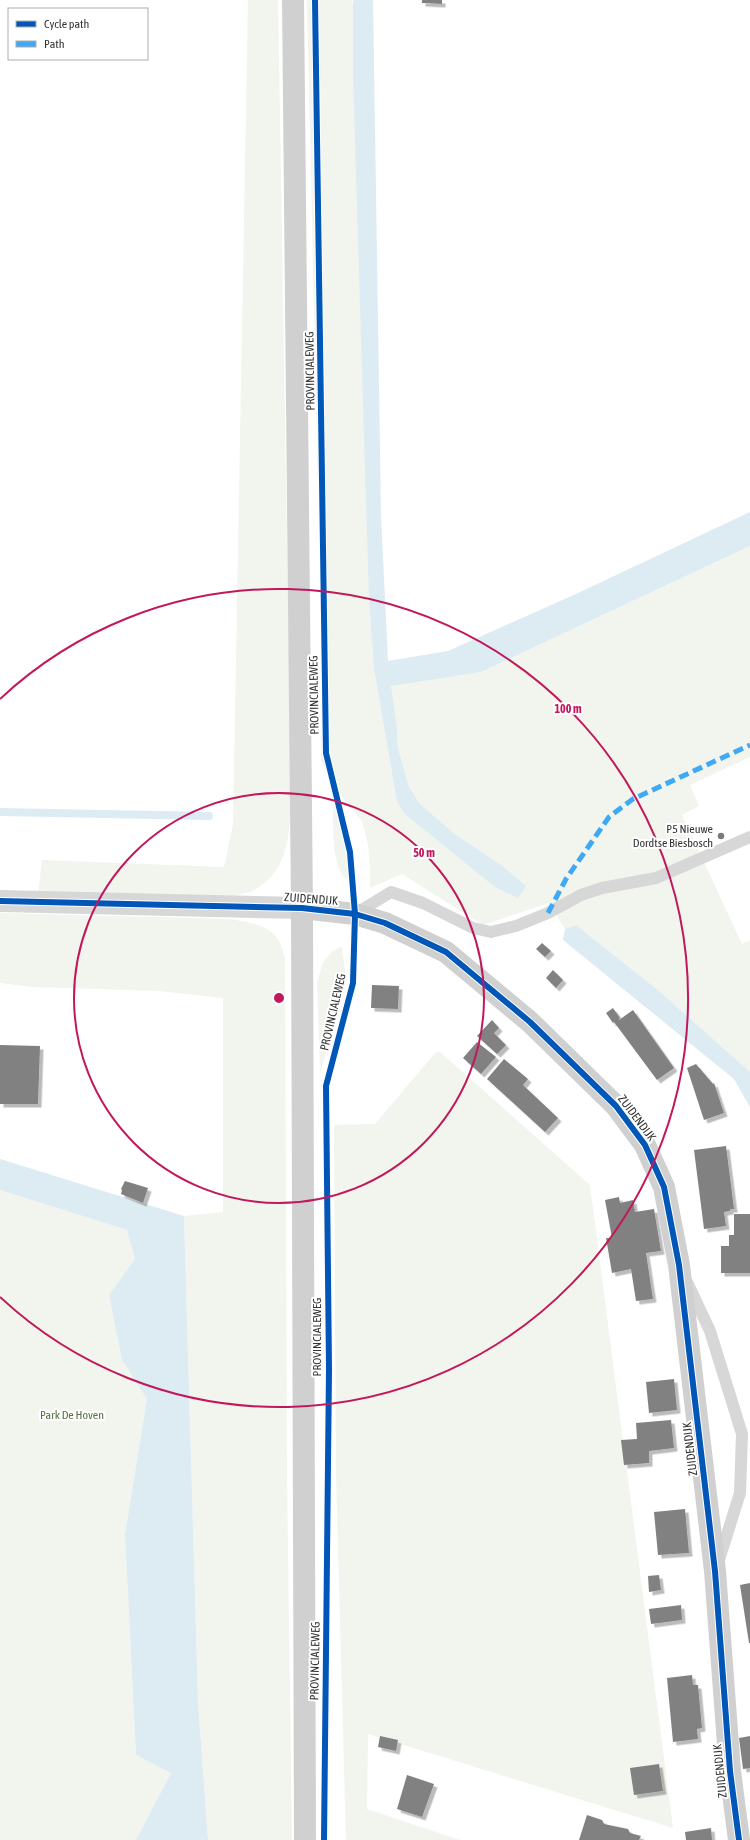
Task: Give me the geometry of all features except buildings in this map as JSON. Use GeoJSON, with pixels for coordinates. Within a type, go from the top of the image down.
{"type":"FeatureCollection","features":[{"type":"Feature","properties":{"kind":"main road","name":"PROVINCIALEWEG"},"geometry":{"type":"LineString","coordinates":[[293,0],[302,908],[305,1840]]}},
{"type":"Feature","properties":{"kind":"main road","name":"ZUIDENDIJK"},"geometry":{"type":"LineString","coordinates":[[302,908],[355,914],[385,923],[446,952],[530,1022],[616,1106],[645,1145],[664,1187],[679,1265],[715,1571],[730,1771],[739,1840]]}},
{"type":"Feature","properties":{"kind":"street","name":"ZUIDENDIJK"},"geometry":{"type":"LineString","coordinates":[[0,901],[302,908]]}},
{"type":"Feature","properties":{"kind":"lane"},"geometry":{"type":"LineString","coordinates":[[355,914],[391,892],[422,903],[474,928],[491,932],[516,926],[581,895],[602,888],[656,878],[750,837]]}},
{"type":"Feature","properties":{"kind":"lane","name":"ZUIDENDIJK"},"geometry":{"type":"LineString","coordinates":[[679,1265],[710,1331],[742,1434],[740,1493],[715,1571]]}},
{"type":"Feature","properties":{"kind":"green space"},"geometry":{"type":"Polygon","coordinates":[[[248,0],[278,0],[291,782],[287,844],[283,858],[276,871],[266,882],[252,891],[234,896],[38,894],[42,860],[224,867],[233,824],[248,0]]]}},
{"type":"Feature","properties":{"kind":"green space"},"geometry":{"type":"Polygon","coordinates":[[[307,0],[352,0],[353,4],[369,602],[374,669],[397,802],[502,866],[455,834],[420,804],[409,787],[398,748],[397,729],[390,685],[481,672],[750,546],[750,757],[690,785],[699,806],[682,815],[742,944],[750,940],[750,1072],[659,991],[576,925],[565,929],[549,903],[483,925],[402,874],[370,888],[368,845],[362,821],[346,803],[321,761],[322,662],[307,0]]]}},
{"type":"Feature","properties":{"kind":"green space"},"geometry":{"type":"Polygon","coordinates":[[[334,786],[344,816],[349,849],[349,881],[342,874],[335,852],[333,823],[334,786]]]}},
{"type":"Feature","properties":{"kind":"green space"},"geometry":{"type":"Polygon","coordinates":[[[0,913],[230,919],[256,924],[269,930],[278,939],[285,957],[287,1476],[292,1840],[208,1840],[198,1701],[184,1216],[223,1212],[223,998],[159,991],[33,987],[0,983],[0,913]]]}},
{"type":"Feature","properties":{"kind":"green space"},"geometry":{"type":"Polygon","coordinates":[[[342,947],[345,972],[338,1013],[320,1073],[317,982],[323,963],[332,951],[342,947]]]}},
{"type":"Feature","properties":{"kind":"green space"},"geometry":{"type":"Polygon","coordinates":[[[440,1052],[590,1185],[673,1828],[368,1734],[367,1809],[460,1840],[346,1840],[336,1475],[334,1125],[375,1124],[435,1053],[440,1052]]]}},
{"type":"Feature","properties":{"kind":"green space","name":"Park De Hoven"},"geometry":{"type":"Polygon","coordinates":[[[0,1190],[127,1230],[135,1259],[109,1295],[122,1360],[147,1399],[125,1534],[136,1755],[171,1773],[136,1840],[0,1840],[0,1190]]]}},
{"type":"Feature","properties":{"kind":"shaded area"},"geometry":{"type":"Polygon","coordinates":[[[353,0],[373,0],[381,516],[388,661],[448,651],[578,593],[750,512],[750,546],[481,672],[391,686],[398,748],[409,787],[420,804],[455,834],[502,866],[526,886],[518,898],[495,887],[405,814],[397,802],[374,669],[369,602],[353,74],[353,0]]]}},
{"type":"Feature","properties":{"kind":"shaded area"},"geometry":{"type":"Polygon","coordinates":[[[576,925],[659,991],[750,1072],[750,1107],[734,1079],[563,940],[565,929],[576,925]]]}},
{"type":"Feature","properties":{"kind":"shaded area"},"geometry":{"type":"Polygon","coordinates":[[[0,1159],[184,1216],[198,1701],[208,1840],[136,1840],[171,1773],[136,1755],[125,1534],[147,1399],[122,1360],[109,1295],[135,1259],[127,1230],[0,1190],[0,1159]]]}},
{"type":"Feature","properties":{"kind":"waterway"},"geometry":{"type":"LineString","coordinates":[[0,812],[209,816]]}},
{"type":"Feature","properties":{"kind":"marked path"},"geometry":{"type":"LineString","coordinates":[[548,913],[566,879],[609,817],[633,799],[750,745]]}},
{"type":"Feature","properties":{"kind":"cycle path"},"geometry":{"type":"LineString","coordinates":[[315,0],[326,753],[350,852],[355,914],[353,983],[326,1086],[329,1369],[324,1840]]}},
{"type":"Feature","properties":{"kind":"cycle path"},"geometry":{"type":"LineString","coordinates":[[0,901],[302,908],[355,914],[385,923],[446,952],[530,1022],[616,1106],[645,1145],[664,1187],[679,1265],[715,1571],[730,1771],[739,1840]]}},
{"type":"Feature","properties":{"kind":"place","name":"P5 Nieuwe Dordtse Biesbosch"},"geometry":{"type":"Point","coordinates":[721,836]}}]}
